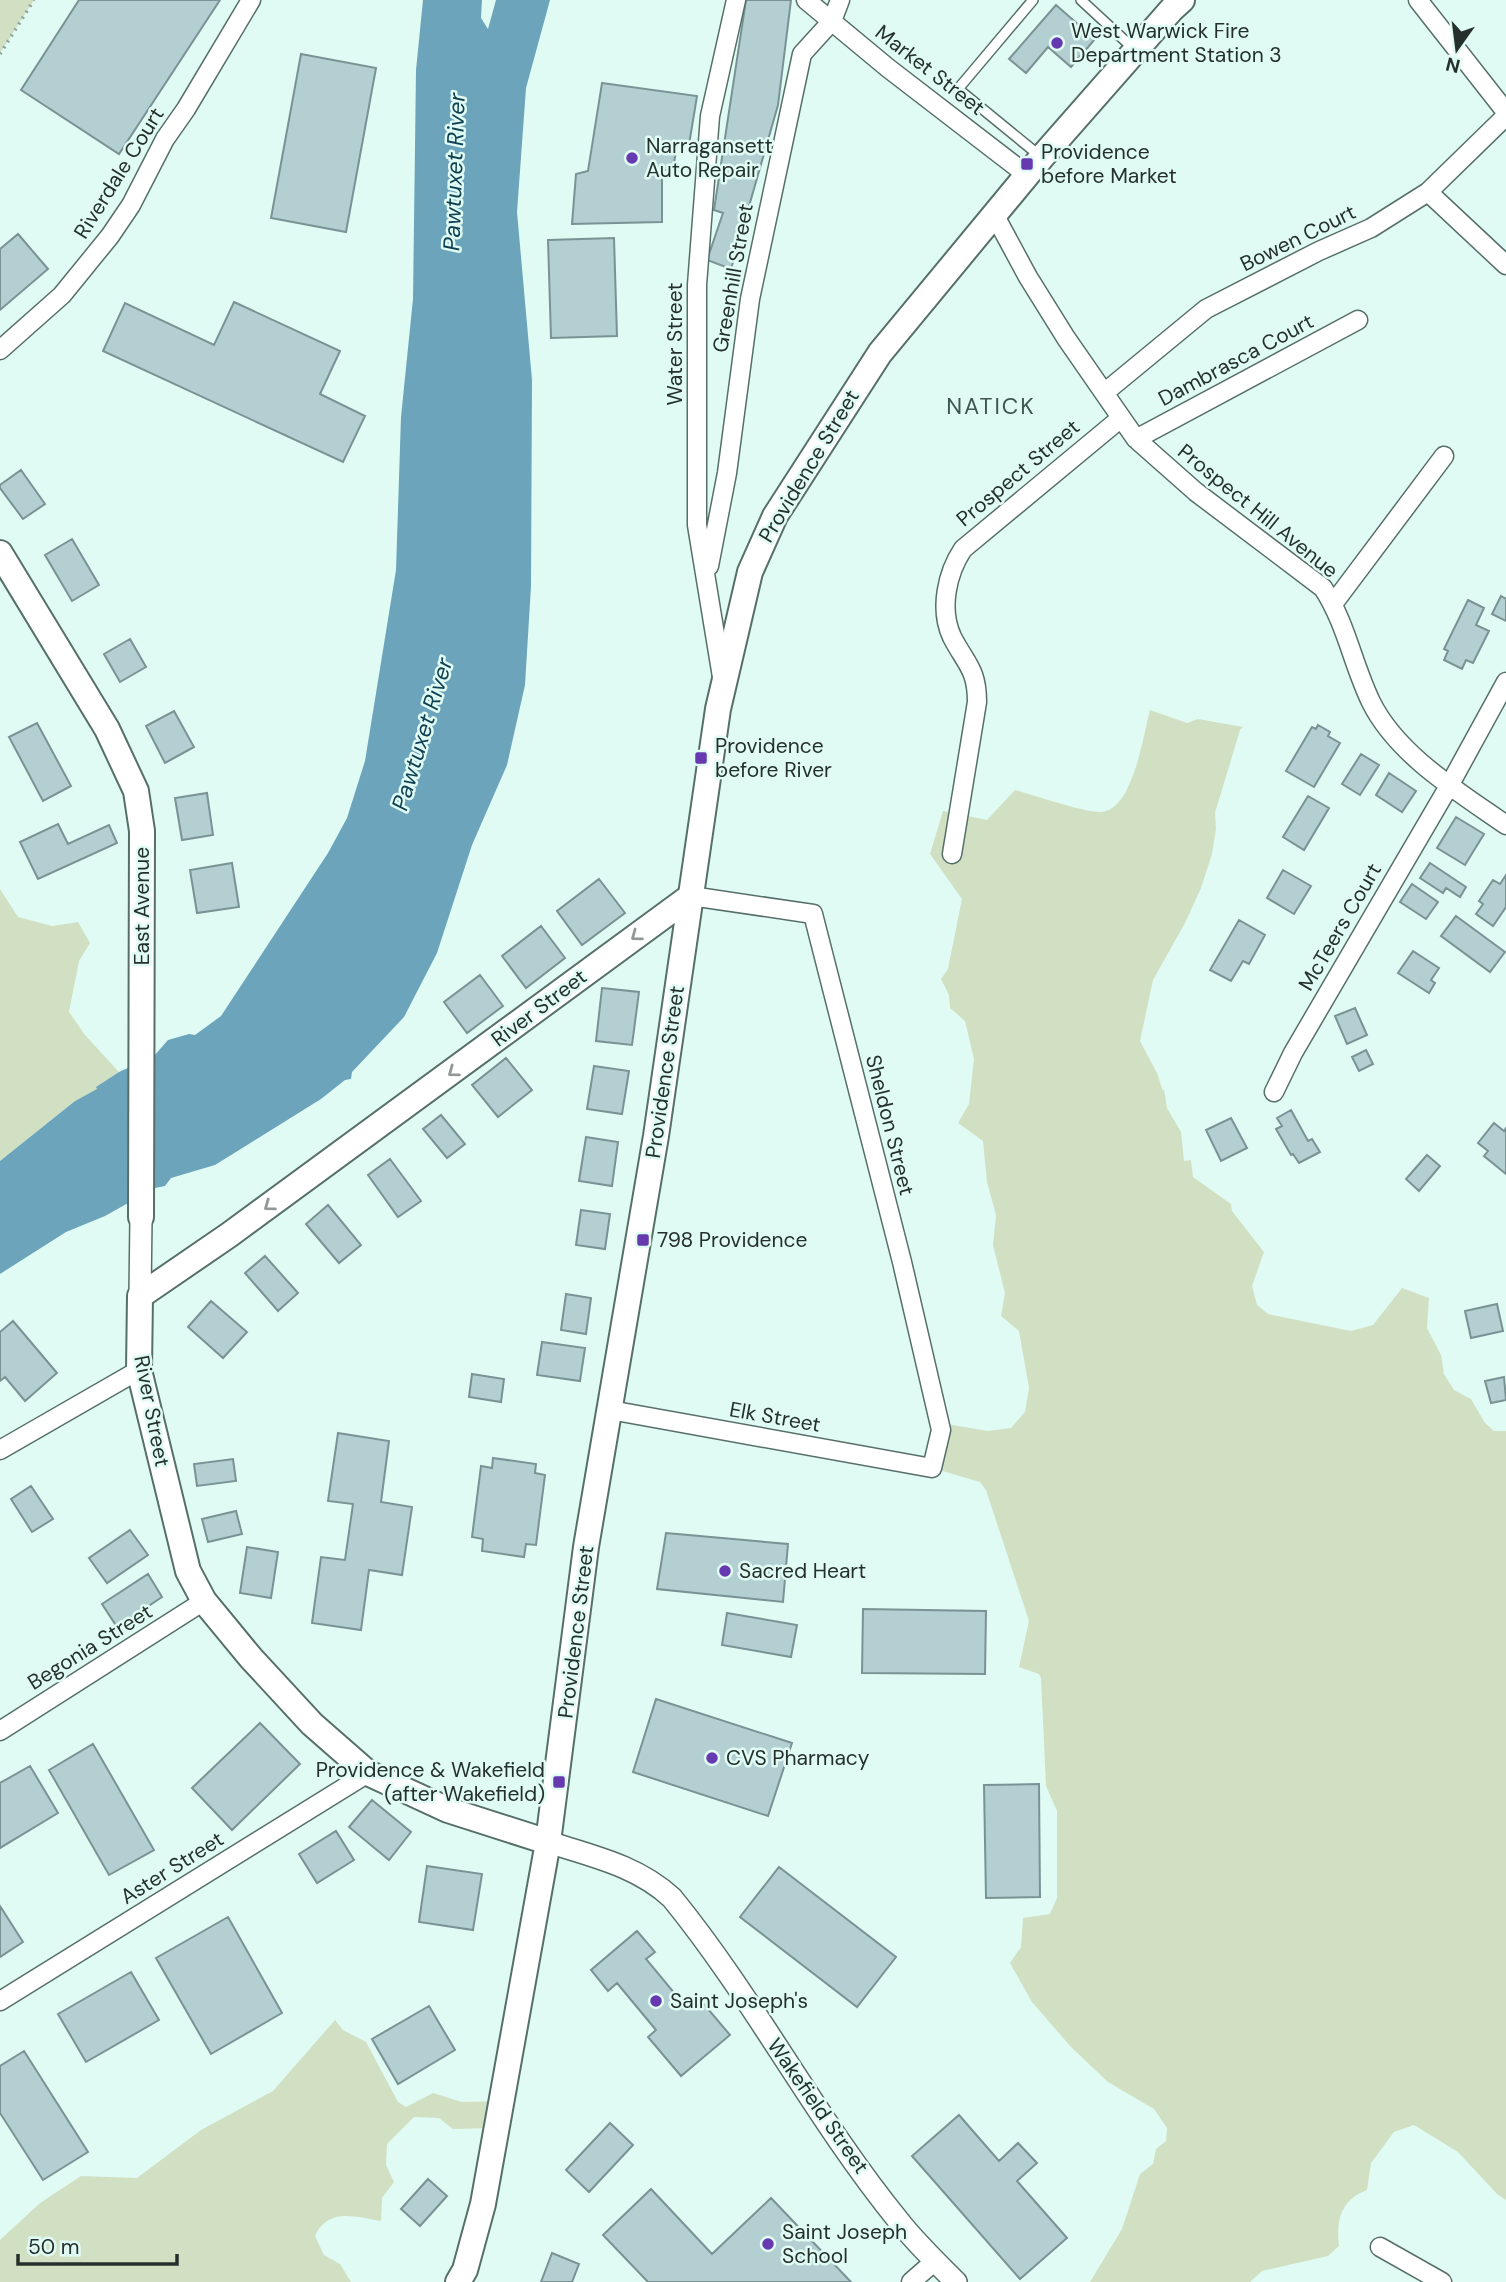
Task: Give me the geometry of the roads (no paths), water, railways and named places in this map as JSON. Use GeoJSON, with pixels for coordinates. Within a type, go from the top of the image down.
{"type":"FeatureCollection","features":[{"type":"Feature","properties":{"kind":"main road","name":"Providence Street"},"geometry":{"type":"LineString","coordinates":[[458,2282],[465,2270],[483,2204],[548,1842],[586,1547],[656,1136],[723,689],[750,572],[775,516],[880,353],[1034,166],[1182,0]]}},
{"type":"Feature","properties":{"kind":"main road","name":"East Avenue"},"geometry":{"type":"LineString","coordinates":[[0,553],[107,729],[136,791],[142,831],[141,1217]]}},
{"type":"Feature","properties":{"kind":"main road","name":"River Street"},"geometry":{"type":"LineString","coordinates":[[548,1842],[448,1810],[368,1773],[312,1724],[204,1601],[188,1571],[139,1370],[140,1296],[241,1227],[691,896]]}},
{"type":"Feature","properties":{"kind":"street","name":"Riverdale Court"},"geometry":{"type":"LineString","coordinates":[[0,350],[62,295],[110,236],[131,205],[165,139],[251,0]]}},
{"type":"Feature","properties":{"kind":"street","name":"Water Street"},"geometry":{"type":"LineString","coordinates":[[723,689],[698,525],[697,285],[710,116],[736,0]]}},
{"type":"Feature","properties":{"kind":"street","name":"Market Street"},"geometry":{"type":"LineString","coordinates":[[806,0],[888,68],[1034,166]]}},
{"type":"Feature","properties":{"kind":"street","name":"Greenhill Street"},"geometry":{"type":"LineString","coordinates":[[707,578],[727,473],[750,299],[802,54],[832,21],[839,0]]}},
{"type":"Feature","properties":{"kind":"street"},"geometry":{"type":"LineString","coordinates":[[1418,0],[1506,114]]}},
{"type":"Feature","properties":{"kind":"street","name":"Bowen Court"},"geometry":{"type":"LineString","coordinates":[[1104,393],[1206,309],[1319,251],[1371,228],[1428,192],[1506,114]]}},
{"type":"Feature","properties":{"kind":"street"},"geometry":{"type":"LineString","coordinates":[[1428,192],[1506,265]]}},
{"type":"Feature","properties":{"kind":"street","name":"Prospect Hill Avenue"},"geometry":{"type":"LineString","coordinates":[[994,214],[1041,298],[1136,439],[1196,492],[1317,584],[1333,604],[1359,676],[1382,720],[1401,744],[1449,786],[1506,825]]}},
{"type":"Feature","properties":{"kind":"street","name":"Dambrasca Court"},"geometry":{"type":"LineString","coordinates":[[1136,439],[1358,320]]}},
{"type":"Feature","properties":{"kind":"street","name":"Prospect Street"},"geometry":{"type":"LineString","coordinates":[[952,854],[977,702],[977,685],[971,666],[952,636],[947,618],[946,591],[952,569],[963,548],[1121,418]]}},
{"type":"Feature","properties":{"kind":"street"},"geometry":{"type":"LineString","coordinates":[[1333,604],[1444,456]]}},
{"type":"Feature","properties":{"kind":"street","name":"McTeers Court"},"geometry":{"type":"LineString","coordinates":[[1274,1092],[1293,1053],[1449,786],[1506,682]]}},
{"type":"Feature","properties":{"kind":"street","name":"Sheldon Street"},"geometry":{"type":"LineString","coordinates":[[691,896],[813,914],[902,1262],[941,1430],[932,1468]]}},
{"type":"Feature","properties":{"kind":"street","name":"East Avenue"},"geometry":{"type":"LineString","coordinates":[[140,1296],[141,1217]]}},
{"type":"Feature","properties":{"kind":"street"},"geometry":{"type":"LineString","coordinates":[[0,1450],[139,1370]]}},
{"type":"Feature","properties":{"kind":"street","name":"Elk Street"},"geometry":{"type":"LineString","coordinates":[[610,1410],[932,1468]]}},
{"type":"Feature","properties":{"kind":"street","name":"Begonia Street"},"geometry":{"type":"LineString","coordinates":[[0,1731],[204,1601]]}},
{"type":"Feature","properties":{"kind":"street","name":"Aster Street"},"geometry":{"type":"LineString","coordinates":[[0,2001],[368,1773]]}},
{"type":"Feature","properties":{"kind":"street","name":"Wakefield Street"},"geometry":{"type":"LineString","coordinates":[[548,1842],[626,1868],[655,1882],[673,1898],[827,2123],[897,2219],[956,2282]]}},
{"type":"Feature","properties":{"kind":"street"},"geometry":{"type":"LineString","coordinates":[[1380,2247],[1442,2282]]}},
{"type":"Feature","properties":{"kind":"street"},"geometry":{"type":"LineString","coordinates":[[911,2282],[935,2260]]}},
{"type":"Feature","properties":{"kind":"lane"},"geometry":{"type":"LineString","coordinates":[[1034,0],[958,89],[1034,166]]}},
{"type":"Feature","properties":{"kind":"lane"},"geometry":{"type":"LineString","coordinates":[[1081,0],[1136,50]]}},
{"type":"Feature","properties":{"kind":"water","name":"Pawtuxet River"},"geometry":{"type":"Polygon","coordinates":[[[423,0],[482,0],[481,18],[488,29],[496,0],[550,0],[526,88],[517,212],[532,380],[531,586],[525,685],[507,765],[472,845],[437,953],[404,1017],[352,1072],[351,1079],[345,1080],[321,1099],[215,1165],[171,1178],[165,1186],[155,1188],[105,1216],[66,1232],[0,1274],[0,1161],[75,1101],[97,1089],[96,1087],[119,1072],[154,1056],[168,1040],[195,1035],[221,1016],[328,853],[347,818],[365,761],[396,570],[401,417],[413,299],[416,70],[423,0]]]}},
{"type":"Feature","properties":{"kind":"place","name":"West Warwick Fire Department Station 3"},"geometry":{"type":"Point","coordinates":[1057,43]}},
{"type":"Feature","properties":{"kind":"place","name":"Narragansett Auto Repair"},"geometry":{"type":"Point","coordinates":[632,158]}},
{"type":"Feature","properties":{"kind":"place","name":"Providence before Market"},"geometry":{"type":"Point","coordinates":[1027,164]}},
{"type":"Feature","properties":{"kind":"place","name":"Providence before River"},"geometry":{"type":"Point","coordinates":[701,758]}},
{"type":"Feature","properties":{"kind":"place","name":"798 Providence"},"geometry":{"type":"Point","coordinates":[643,1240]}},
{"type":"Feature","properties":{"kind":"place","name":"Sacred Heart"},"geometry":{"type":"Point","coordinates":[725,1571]}},
{"type":"Feature","properties":{"kind":"place","name":"CVS Pharmacy"},"geometry":{"type":"Point","coordinates":[712,1758]}},
{"type":"Feature","properties":{"kind":"place","name":"Providence & Wakefield (after Wakefield)"},"geometry":{"type":"Point","coordinates":[559,1782]}},
{"type":"Feature","properties":{"kind":"place","name":"Saint Joseph's"},"geometry":{"type":"Point","coordinates":[656,2001]}},
{"type":"Feature","properties":{"kind":"place","name":"Saint Joseph School"},"geometry":{"type":"Point","coordinates":[768,2244]}},
{"type":"Feature","properties":{"kind":"district","name":"NATICK"},"geometry":{"type":"Point","coordinates":[991,406]}}]}
